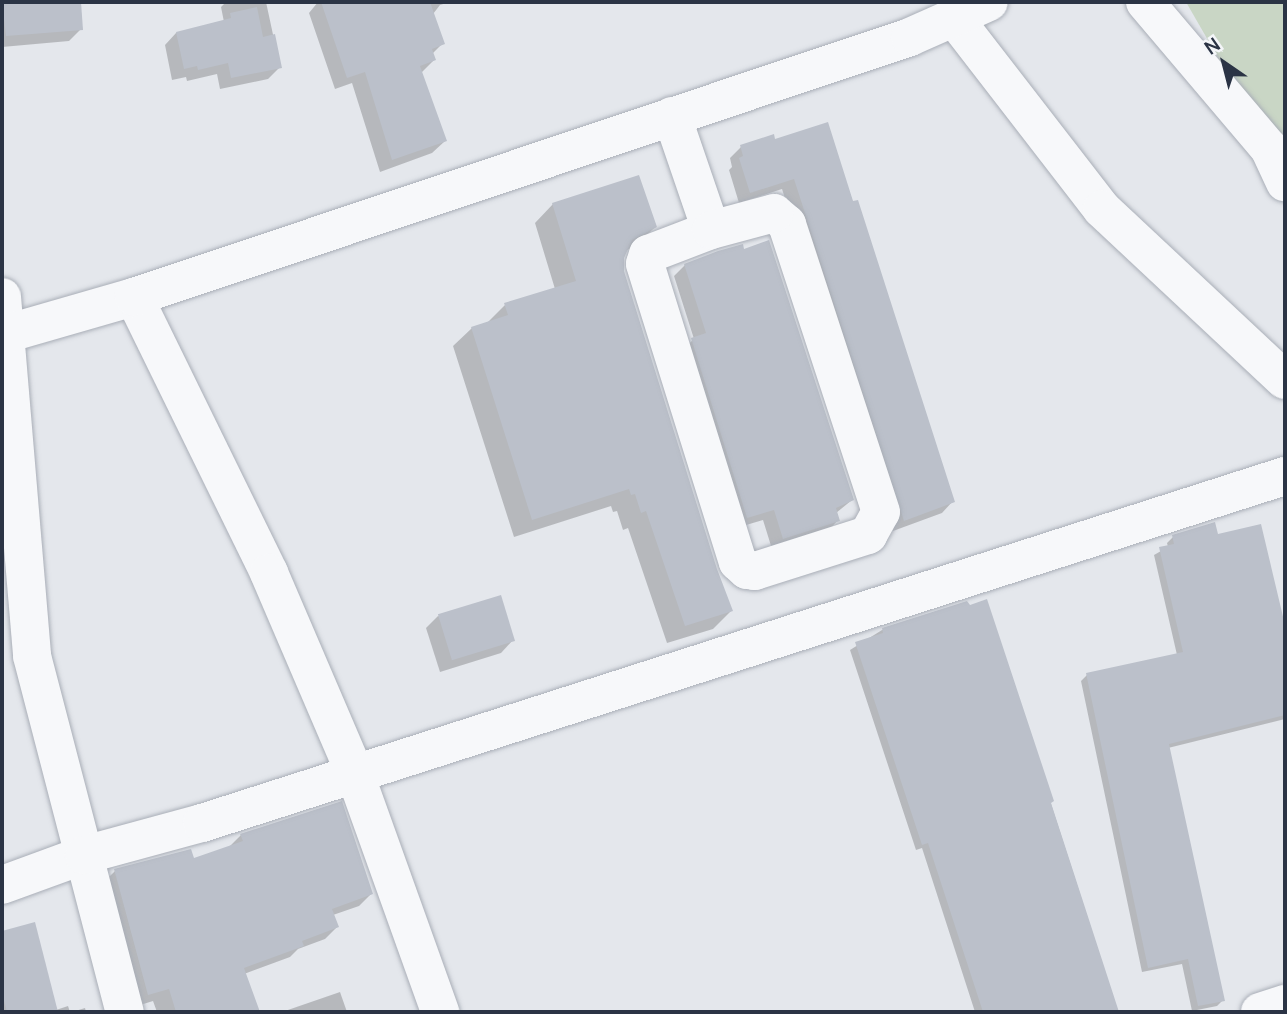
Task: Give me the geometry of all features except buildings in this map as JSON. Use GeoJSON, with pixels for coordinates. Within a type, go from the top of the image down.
{"type":"FeatureCollection","features":[{"type":"Feature","properties":{"kind":"street"},"geometry":{"type":"LineString","coordinates":[[125,1012],[32,656],[3,322],[134,297],[955,19],[989,2]]}},
{"type":"Feature","properties":{"kind":"street"},"geometry":{"type":"LineString","coordinates":[[1145,2],[1269,148],[1285,183]]}},
{"type":"Feature","properties":{"kind":"street"},"geometry":{"type":"LineString","coordinates":[[955,19],[1102,209],[1285,380]]}},
{"type":"Feature","properties":{"kind":"street"},"geometry":{"type":"LineString","coordinates":[[673,116],[711,230]]}},
{"type":"Feature","properties":{"kind":"street"},"geometry":{"type":"LineString","coordinates":[[774,214],[787,224],[881,512],[868,535],[755,571],[747,570],[738,562],[645,264],[648,254],[711,230],[774,214]]}},
{"type":"Feature","properties":{"kind":"street"},"geometry":{"type":"LineString","coordinates":[[134,297],[269,573],[355,774],[440,1012]]}},
{"type":"Feature","properties":{"kind":"street"},"geometry":{"type":"LineString","coordinates":[[2,885],[84,855],[202,823],[1285,477]]}},
{"type":"Feature","properties":{"kind":"street"},"geometry":{"type":"LineString","coordinates":[[1260,1012],[1285,1004]]}},
{"type":"Feature","properties":{"kind":"green space"},"geometry":{"type":"Polygon","coordinates":[[[1186,2],[1285,2],[1285,174],[1186,2]]]}}]}
